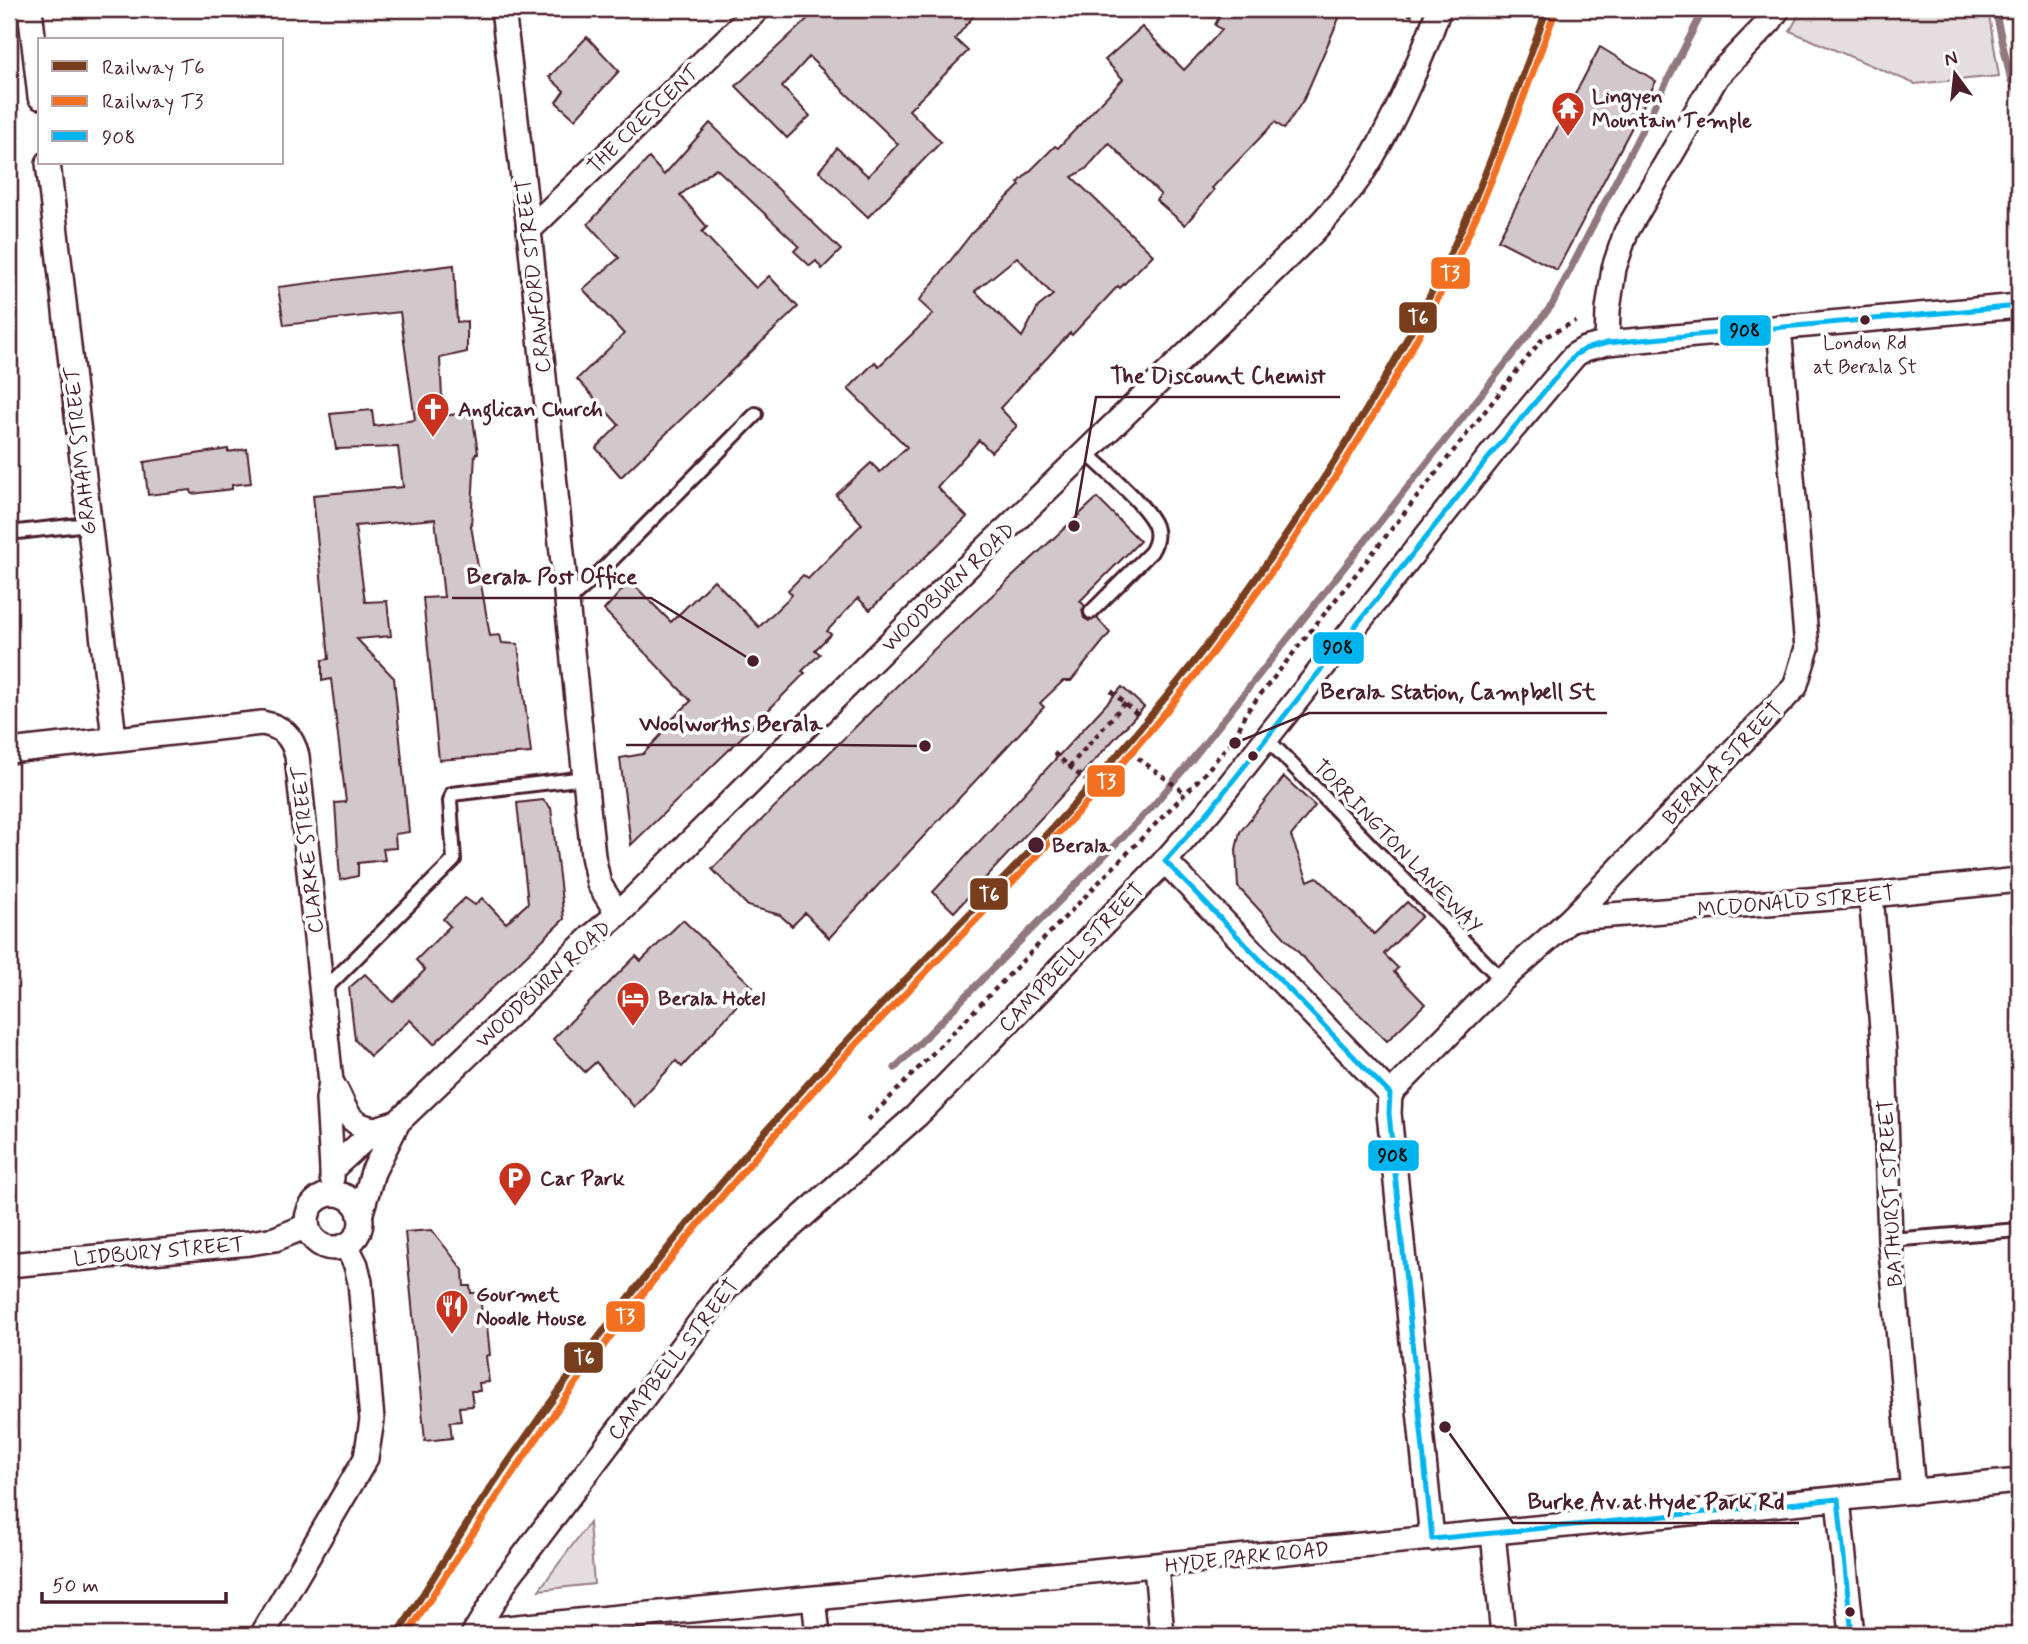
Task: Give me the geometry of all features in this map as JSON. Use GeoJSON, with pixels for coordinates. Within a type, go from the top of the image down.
{"type":"FeatureCollection","features":[{"type":"Feature","properties":{"kind":"street"},"geometry":{"type":"LineString","coordinates":[[30,9],[38,79]]}},
{"type":"Feature","properties":{"kind":"street","name":"CRAWFORD STREET"},"geometry":{"type":"LineString","coordinates":[[503,9],[598,884],[618,914]]}},
{"type":"Feature","properties":{"kind":"street","name":"THE CRESCENT"},"geometry":{"type":"LineString","coordinates":[[529,230],[758,9]]}},
{"type":"Feature","properties":{"kind":"street","name":"WOODBURN ROAD"},"geometry":{"type":"LineString","coordinates":[[332,1170],[387,1125],[618,914],[930,603],[1312,233],[1339,204],[1377,148],[1439,9]]}},
{"type":"Feature","properties":{"kind":"street"},"geometry":{"type":"LineString","coordinates":[[1607,343],[1614,268],[1626,232],[1717,76],[1770,21],[1778,9]]}},
{"type":"Feature","properties":{"kind":"street","name":"GRAHAM STREET"},"geometry":{"type":"LineString","coordinates":[[48,164],[114,738]]}},
{"type":"Feature","properties":{"kind":"street","name":"CAMPBELL STREET"},"geometry":{"type":"LineString","coordinates":[[474,1633],[508,1577],[741,1272],[916,1116],[1166,861],[1209,811],[1567,363],[1585,349],[1607,343],[2019,306]]}},
{"type":"Feature","properties":{"kind":"street","name":"BERALA STREET"},"geometry":{"type":"LineString","coordinates":[[1390,1094],[1502,980],[1572,918],[1796,687],[1807,648],[1779,327]]}},
{"type":"Feature","properties":{"kind":"street","name":"CLARKE STREET"},"geometry":{"type":"LineString","coordinates":[[9,751],[262,723],[275,725],[285,731],[293,742],[297,756],[331,1082],[328,1099],[332,1170]]}},
{"type":"Feature","properties":{"kind":"street"},"geometry":{"type":"LineString","coordinates":[[1166,861],[1390,1094],[1390,1127],[1432,1539]]}},
{"type":"Feature","properties":{"kind":"street","name":"MCDONALD STREET"},"geometry":{"type":"LineString","coordinates":[[1572,918],[1871,895],[2019,880]]}},
{"type":"Feature","properties":{"kind":"street","name":"BATHURST STREET"},"geometry":{"type":"LineString","coordinates":[[1871,895],[1884,1053],[1890,1240],[1913,1492]]}},
{"type":"Feature","properties":{"kind":"street","name":"CLARKE STREET"},"geometry":{"type":"LineString","coordinates":[[331,1082],[340,1096],[344,1111],[354,1122],[387,1125]]}},
{"type":"Feature","properties":{"kind":"street","name":"WOODBURN ROAD"},"geometry":{"type":"LineString","coordinates":[[360,1216],[387,1125]]}},
{"type":"Feature","properties":{"kind":"street"},"geometry":{"type":"LineString","coordinates":[[330,1195],[332,1170]]}},
{"type":"Feature","properties":{"kind":"street"},"geometry":{"type":"LineString","coordinates":[[330,1195],[349,1199],[360,1216],[360,1229],[356,1236],[339,1248],[323,1247],[311,1237],[307,1226],[307,1214],[311,1207],[330,1195]]}},
{"type":"Feature","properties":{"kind":"street","name":"LIDBURY STREET"},"geometry":{"type":"LineString","coordinates":[[9,1265],[250,1243],[275,1239],[307,1226]]}},
{"type":"Feature","properties":{"kind":"street"},"geometry":{"type":"LineString","coordinates":[[262,1635],[366,1458],[372,1420],[361,1296],[356,1265],[346,1245]]}},
{"type":"Feature","properties":{"kind":"street","name":"HYDE PARK ROAD"},"geometry":{"type":"LineString","coordinates":[[474,1633],[2019,1481]]}},
{"type":"Feature","properties":{"kind":"street"},"geometry":{"type":"LineString","coordinates":[[1838,1499],[1852,1635]]}},
{"type":"Feature","properties":{"kind":"street"},"geometry":{"type":"LineString","coordinates":[[1493,1533],[1503,1635]]}},
{"type":"Feature","properties":{"kind":"street"},"geometry":{"type":"LineString","coordinates":[[1156,1566],[1162,1635]]}},
{"type":"Feature","properties":{"kind":"street"},"geometry":{"type":"LineString","coordinates":[[814,1599],[818,1635]]}},
{"type":"Feature","properties":{"kind":"lane"},"geometry":{"type":"LineString","coordinates":[[567,602],[756,414]]}},
{"type":"Feature","properties":{"kind":"lane"},"geometry":{"type":"LineString","coordinates":[[1087,452],[1147,513],[1156,527],[1156,544],[1145,559],[1091,612]]}},
{"type":"Feature","properties":{"kind":"lane"},"geometry":{"type":"LineString","coordinates":[[9,533],[88,524]]}},
{"type":"Feature","properties":{"kind":"lane","name":"TORRINGTON LANEWAY"},"geometry":{"type":"LineString","coordinates":[[1266,738],[1502,980]]}},
{"type":"Feature","properties":{"kind":"lane"},"geometry":{"type":"LineString","coordinates":[[322,993],[454,860],[450,801],[452,794],[585,778]]}},
{"type":"Feature","properties":{"kind":"lane"},"geometry":{"type":"LineString","coordinates":[[1890,1240],[2019,1230]]}},
{"type":"Feature","properties":{"kind":"path"},"geometry":{"type":"LineString","coordinates":[[868,1120],[1206,772],[1237,734],[1245,714],[1543,338],[1576,321]]}},
{"type":"Feature","properties":{"kind":"path"},"geometry":{"type":"LineString","coordinates":[[1111,691],[1140,717]]}},
{"type":"Feature","properties":{"kind":"path"},"geometry":{"type":"LineString","coordinates":[[1069,766],[1125,704]]}},
{"type":"Feature","properties":{"kind":"path"},"geometry":{"type":"LineString","coordinates":[[1130,752],[1185,793]]}},
{"type":"Feature","properties":{"kind":"path"},"geometry":{"type":"LineString","coordinates":[[1054,753],[1085,780]]}},
{"type":"Feature","properties":{"kind":"shaded area"},"geometry":{"type":"Polygon","coordinates":[[[1802,9],[1988,9],[1999,76],[1915,84],[1790,31],[1802,9]]]}},
{"type":"Feature","properties":{"kind":"shaded area"},"geometry":{"type":"Polygon","coordinates":[[[589,1523],[594,1584],[539,1590],[589,1523]]]}},
{"type":"Feature","properties":{"kind":"building"},"geometry":{"type":"Polygon","coordinates":[[[818,9],[979,9],[955,39],[968,51],[909,110],[941,142],[868,217],[819,171],[837,148],[868,176],[898,144],[809,57],[782,87],[810,116],[787,138],[736,86],[818,9]]]}},
{"type":"Feature","properties":{"kind":"building"},"geometry":{"type":"Polygon","coordinates":[[[1223,9],[1343,9],[1304,99],[1284,129],[1275,122],[1212,188],[1214,190],[1185,225],[1156,200],[1161,195],[1109,143],[1086,169],[1072,177],[1153,255],[1120,288],[1118,286],[1072,335],[1070,333],[1000,408],[1017,426],[991,452],[979,440],[937,487],[967,517],[870,610],[858,598],[827,631],[831,634],[815,650],[820,654],[802,671],[805,673],[631,845],[620,758],[643,754],[661,735],[659,732],[691,701],[604,610],[630,581],[671,622],[714,580],[759,627],[792,595],[788,590],[803,575],[808,579],[862,524],[836,495],[871,463],[880,472],[907,447],[848,389],[875,362],[879,366],[933,314],[919,301],[972,233],[1020,185],[1018,183],[1055,146],[1058,148],[1123,79],[1105,60],[1142,27],[1184,70],[1222,30],[1215,25],[1223,9]],[[1017,257],[975,291],[1022,337],[1038,307],[1053,295],[1017,257]]]}},
{"type":"Feature","properties":{"kind":"building"},"geometry":{"type":"Polygon","coordinates":[[[587,37],[619,71],[575,119],[556,102],[564,91],[549,77],[587,37]]]}},
{"type":"Feature","properties":{"kind":"building"},"geometry":{"type":"Polygon","coordinates":[[[1600,47],[1656,81],[1557,270],[1498,240],[1600,47]]]}},
{"type":"Feature","properties":{"kind":"building"},"geometry":{"type":"Polygon","coordinates":[[[710,123],[841,250],[822,269],[816,261],[810,266],[794,251],[799,246],[716,168],[680,195],[707,227],[702,232],[756,288],[769,276],[798,307],[621,477],[596,448],[619,425],[577,379],[624,334],[583,289],[619,258],[588,224],[649,158],[664,175],[710,123]]]}},
{"type":"Feature","properties":{"kind":"building"},"geometry":{"type":"Polygon","coordinates":[[[454,265],[457,322],[467,321],[467,352],[440,358],[443,416],[472,412],[478,453],[475,454],[471,526],[490,636],[500,635],[502,643],[518,644],[531,753],[439,760],[423,598],[444,597],[435,519],[355,526],[365,602],[387,601],[391,636],[357,639],[394,678],[409,832],[395,834],[396,848],[383,849],[385,860],[358,863],[358,876],[340,880],[335,803],[346,802],[331,679],[322,681],[322,660],[329,659],[313,495],[403,487],[398,447],[336,449],[330,414],[372,410],[374,426],[415,420],[400,312],[284,325],[278,287],[454,265]]]}},
{"type":"Feature","properties":{"kind":"building"},"geometry":{"type":"Polygon","coordinates":[[[228,449],[228,452],[247,449],[251,483],[232,485],[232,489],[192,494],[191,490],[148,495],[144,462],[228,449]]]}},
{"type":"Feature","properties":{"kind":"building"},"geometry":{"type":"Polygon","coordinates":[[[1097,498],[1140,541],[1080,601],[1085,606],[1082,610],[1084,618],[1089,621],[1097,618],[1110,633],[1071,681],[1063,681],[1040,703],[1044,707],[829,938],[805,913],[792,926],[780,915],[748,906],[712,869],[929,654],[1097,498]]]}},
{"type":"Feature","properties":{"kind":"building"},"geometry":{"type":"Polygon","coordinates":[[[1122,687],[1144,707],[954,912],[933,892],[1122,687]]]}},
{"type":"Feature","properties":{"kind":"building"},"geometry":{"type":"Polygon","coordinates":[[[1284,777],[1315,806],[1291,836],[1308,881],[1317,877],[1374,934],[1407,902],[1422,916],[1384,954],[1398,968],[1394,972],[1425,1004],[1387,1041],[1326,982],[1238,887],[1236,849],[1240,832],[1284,777]]]}},
{"type":"Feature","properties":{"kind":"building"},"geometry":{"type":"Polygon","coordinates":[[[543,800],[551,808],[564,919],[434,1044],[410,1020],[370,1056],[355,1040],[349,988],[365,974],[393,1002],[425,970],[416,960],[450,926],[443,919],[465,898],[475,905],[482,898],[506,923],[528,903],[517,803],[543,800]]]}},
{"type":"Feature","properties":{"kind":"building"},"geometry":{"type":"Polygon","coordinates":[[[683,920],[753,987],[682,1067],[676,1061],[634,1107],[596,1062],[585,1072],[553,1039],[636,956],[641,961],[683,920]]]}},
{"type":"Feature","properties":{"kind":"building","name":"Gourmet Noodle House"},"geometry":{"type":"Polygon","coordinates":[[[432,1230],[463,1270],[464,1286],[470,1286],[471,1293],[480,1293],[482,1315],[486,1316],[490,1355],[486,1356],[489,1382],[479,1383],[480,1391],[471,1391],[473,1406],[459,1407],[461,1421],[450,1422],[452,1438],[425,1441],[405,1232],[432,1230]]]}},
{"type":"Feature","properties":{"kind":"waterway"},"geometry":{"type":"LineString","coordinates":[[895,1068],[1151,808],[1552,305],[1704,9]]}},
{"type":"Feature","properties":{"kind":"waterway"},"geometry":{"type":"LineString","coordinates":[[1995,9],[2011,81],[2019,96]]}},
{"type":"Feature","properties":{"kind":"rail line","name":"T6"},"geometry":{"type":"LineString","coordinates":[[397,1635],[526,1436],[604,1330],[685,1227],[841,1047],[1043,838],[1099,776],[1153,713],[1230,615],[1344,447],[1424,307],[1475,198],[1547,9]]}},
{"type":"Feature","properties":{"kind":"rail line","name":"T3"},"geometry":{"type":"LineString","coordinates":[[407,1635],[545,1427],[674,1255],[827,1076],[1105,782],[1180,694],[1275,567],[1358,441],[1432,310],[1483,200],[1555,12]]}},
{"type":"Feature","properties":{"kind":"transit line","name":"908"},"geometry":{"type":"LineString","coordinates":[[1165,861],[1209,811],[1494,451],[1575,355],[1585,349],[1607,343],[2019,306]]}},
{"type":"Feature","properties":{"kind":"transit line","name":"908"},"geometry":{"type":"LineString","coordinates":[[1165,861],[1390,1094],[1389,1113],[1432,1539]]}},
{"type":"Feature","properties":{"kind":"transit line","name":"908"},"geometry":{"type":"LineString","coordinates":[[1838,1499],[1852,1635]]}},
{"type":"Feature","properties":{"kind":"transit line","name":"908"},"geometry":{"type":"LineString","coordinates":[[1432,1539],[1838,1499]]}},
{"type":"Feature","properties":{"kind":"place","name":"Lingyen Mountain Temple"},"geometry":{"type":"Point","coordinates":[1568,138]}},
{"type":"Feature","properties":{"kind":"place","name":"London Rd at Berala St"},"geometry":{"type":"Point","coordinates":[1865,320]}},
{"type":"Feature","properties":{"kind":"place","name":"Anglican Church"},"geometry":{"type":"Point","coordinates":[433,439]}},
{"type":"Feature","properties":{"kind":"place","name":"The Discount Chemist"},"geometry":{"type":"Point","coordinates":[1074,526]}},
{"type":"Feature","properties":{"kind":"place","name":"Berala Post Office"},"geometry":{"type":"Point","coordinates":[753,661]}},
{"type":"Feature","properties":{"kind":"place","name":"Berala Station, Campbell St"},"geometry":{"type":"Point","coordinates":[1235,743]}},
{"type":"Feature","properties":{"kind":"place","name":"Woolworths Berala"},"geometry":{"type":"Point","coordinates":[925,746]}},
{"type":"Feature","properties":{"kind":"place","name":"Berala"},"geometry":{"type":"Point","coordinates":[1036,845]}},
{"type":"Feature","properties":{"kind":"place","name":"Berala Hotel"},"geometry":{"type":"Point","coordinates":[633,1028]}},
{"type":"Feature","properties":{"kind":"place","name":"Car Park"},"geometry":{"type":"Point","coordinates":[515,1208]}},
{"type":"Feature","properties":{"kind":"place","name":"Gourmet Noodle House"},"geometry":{"type":"Point","coordinates":[452,1336]}},
{"type":"Feature","properties":{"kind":"place","name":"Burke Av at Hyde Park Rd"},"geometry":{"type":"Point","coordinates":[1445,1427]}}]}
